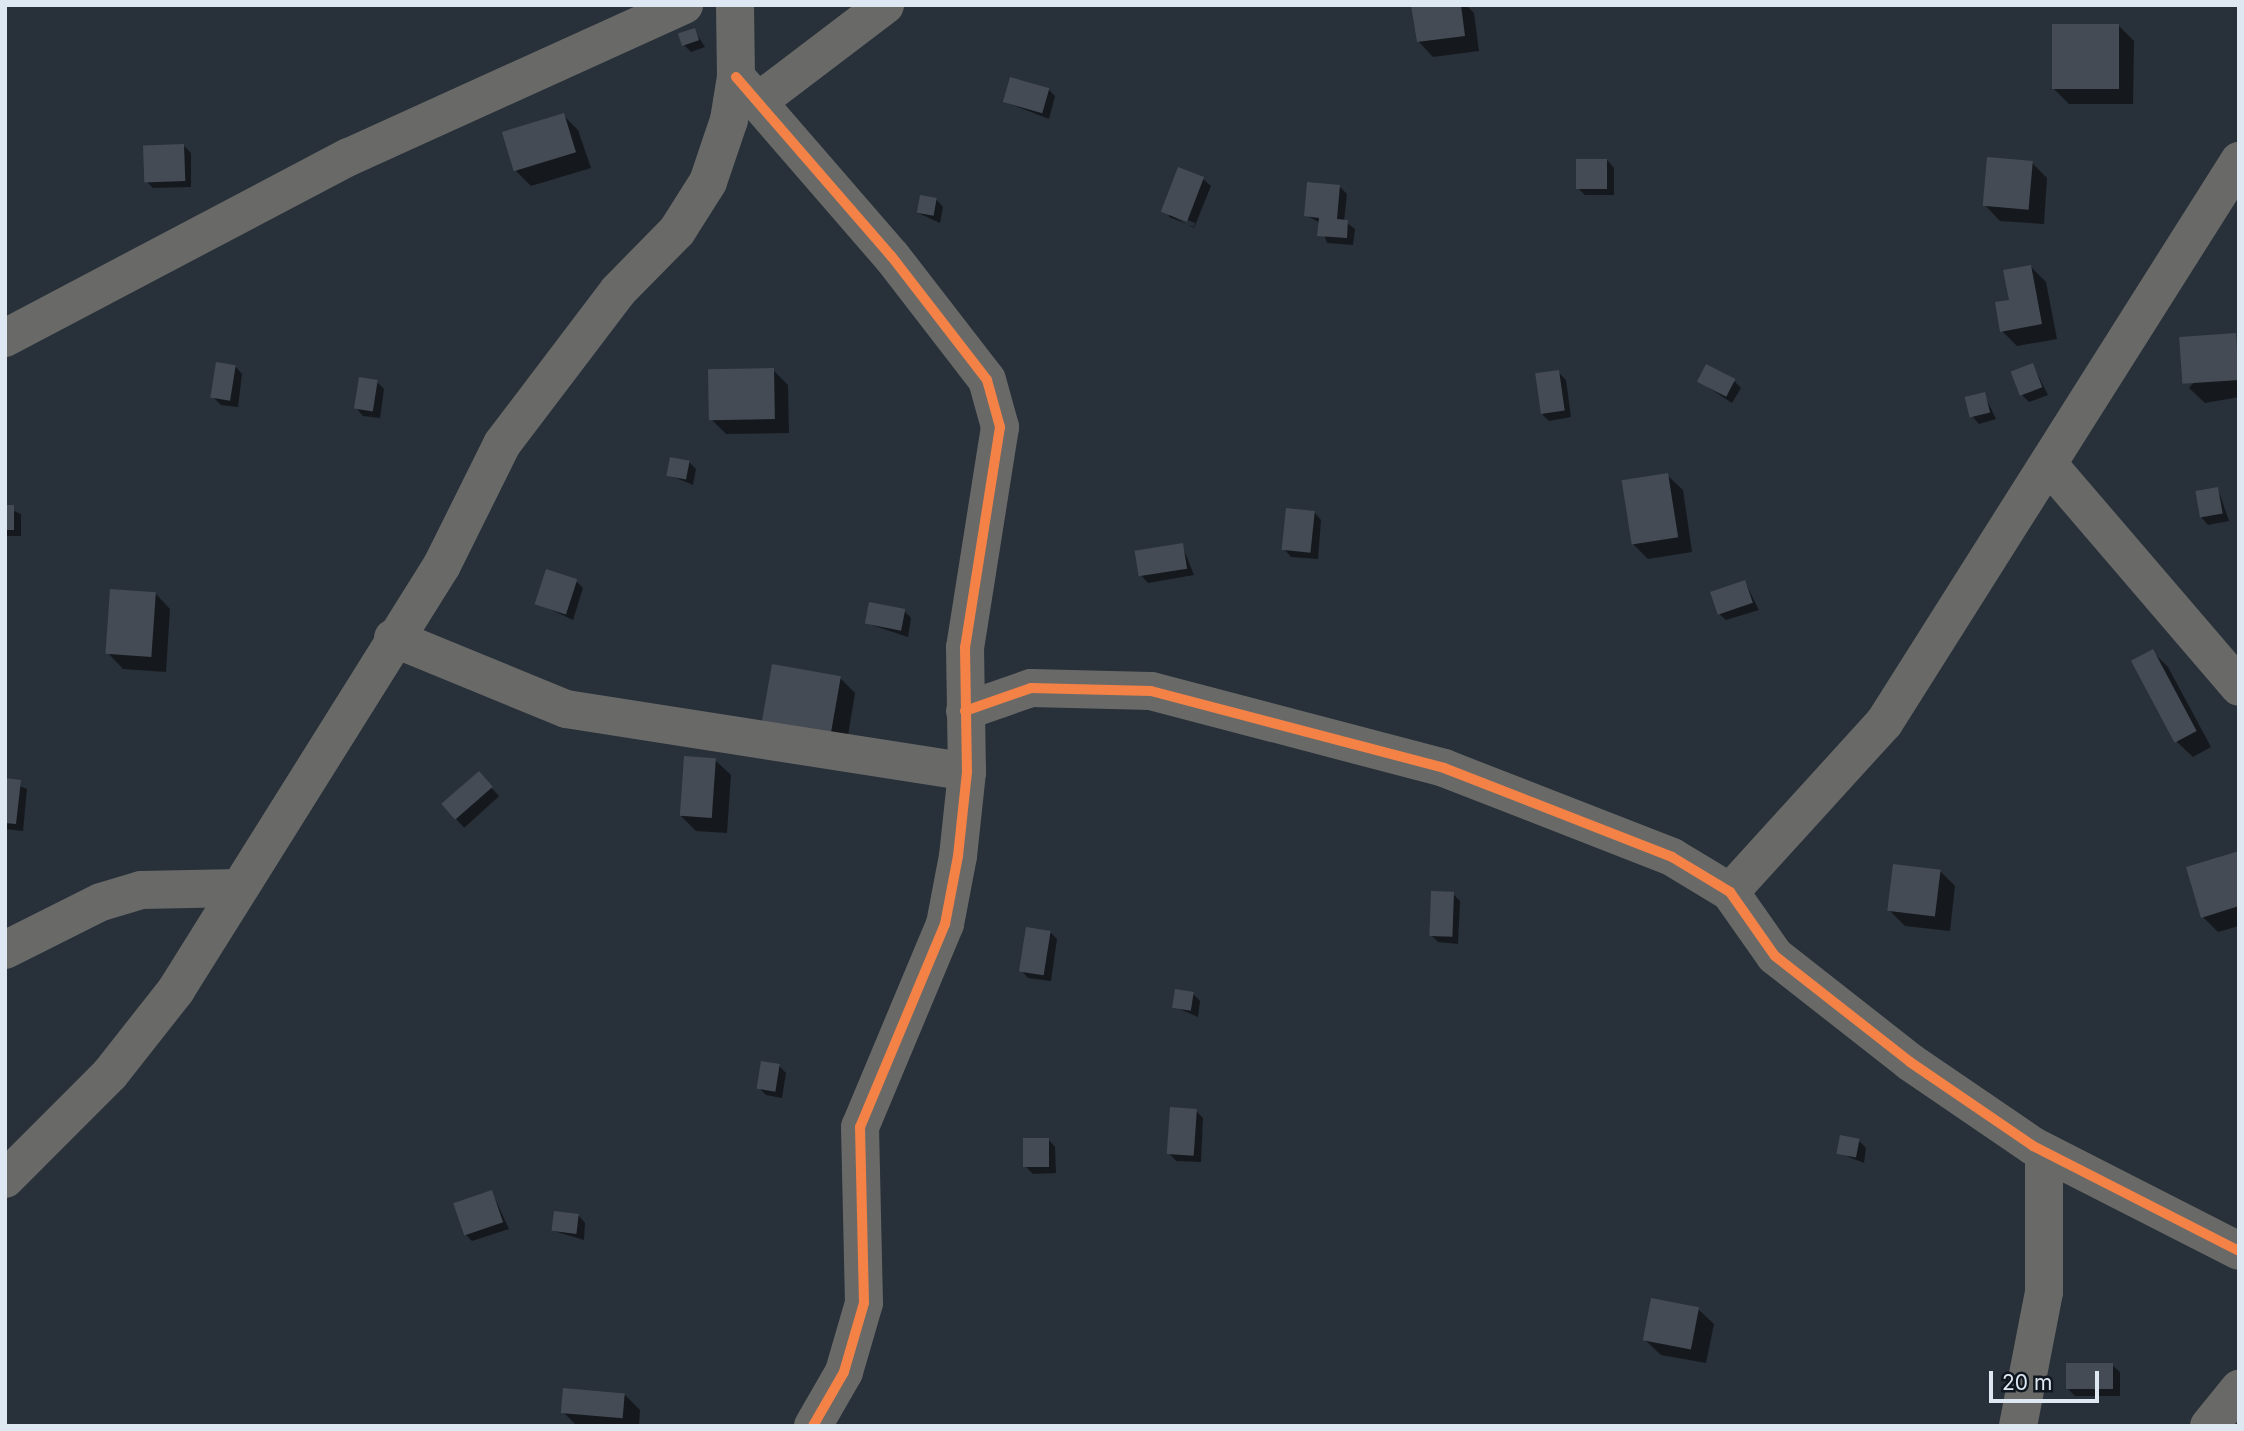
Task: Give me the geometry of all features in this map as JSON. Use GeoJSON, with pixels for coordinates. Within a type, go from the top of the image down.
{"type":"FeatureCollection","features":[{"type":"Feature","properties":{"kind":"street"},"geometry":{"type":"LineString","coordinates":[[5,338],[336,163],[684,5]]}},
{"type":"Feature","properties":{"kind":"street"},"geometry":{"type":"LineString","coordinates":[[735,5],[748,88],[892,257],[987,380],[995,400],[998,457],[973,585],[965,712],[967,772],[945,924],[860,1127],[866,1284],[860,1327],[813,1426]]}},
{"type":"Feature","properties":{"kind":"street"},"geometry":{"type":"LineString","coordinates":[[5,1180],[143,1033],[239,888],[393,638],[442,565],[502,444],[536,394],[618,291],[677,231],[708,182],[748,88],[885,5]]}},
{"type":"Feature","properties":{"kind":"street"},"geometry":{"type":"LineString","coordinates":[[1730,892],[1884,723],[2239,161]]}},
{"type":"Feature","properties":{"kind":"street"},"geometry":{"type":"LineString","coordinates":[[2049,465],[2239,687]]}},
{"type":"Feature","properties":{"kind":"street"},"geometry":{"type":"LineString","coordinates":[[393,638],[566,709],[967,772]]}},
{"type":"Feature","properties":{"kind":"street"},"geometry":{"type":"LineString","coordinates":[[965,712],[1031,688],[1151,691],[1496,785],[1671,857],[1730,892],[1775,956],[1870,1032],[2044,1152],[2239,1251]]}},
{"type":"Feature","properties":{"kind":"street"},"geometry":{"type":"LineString","coordinates":[[5,950],[101,902],[141,890],[239,888]]}},
{"type":"Feature","properties":{"kind":"street"},"geometry":{"type":"LineString","coordinates":[[2018,1426],[2044,1293],[2044,1152]]}},
{"type":"Feature","properties":{"kind":"street"},"geometry":{"type":"LineString","coordinates":[[2209,1426],[2239,1388]]}},
{"type":"Feature","properties":{"kind":"building"},"geometry":{"type":"Polygon","coordinates":[[[1411,5],[1461,5],[1465,36],[1417,42],[1411,5]]]}},
{"type":"Feature","properties":{"kind":"building"},"geometry":{"type":"Polygon","coordinates":[[[2052,24],[2119,24],[2119,89],[2052,89],[2052,24]]]}},
{"type":"Feature","properties":{"kind":"building"},"geometry":{"type":"Polygon","coordinates":[[[695,28],[699,40],[682,46],[678,34],[695,28]]]}},
{"type":"Feature","properties":{"kind":"building"},"geometry":{"type":"Polygon","coordinates":[[[1010,77],[1049,88],[1042,113],[1003,102],[1010,77]]]}},
{"type":"Feature","properties":{"kind":"building"},"geometry":{"type":"Polygon","coordinates":[[[564,113],[576,152],[514,171],[502,132],[564,113]]]}},
{"type":"Feature","properties":{"kind":"building"},"geometry":{"type":"Polygon","coordinates":[[[184,144],[185,181],[144,182],[143,145],[184,144]]]}},
{"type":"Feature","properties":{"kind":"building"},"geometry":{"type":"Polygon","coordinates":[[[1987,157],[2033,161],[2029,210],[1983,206],[1987,157]]]}},
{"type":"Feature","properties":{"kind":"building"},"geometry":{"type":"Polygon","coordinates":[[[1576,159],[1607,159],[1607,189],[1576,189],[1576,159]]]}},
{"type":"Feature","properties":{"kind":"building"},"geometry":{"type":"Polygon","coordinates":[[[1178,167],[1204,177],[1187,222],[1161,212],[1178,167]]]}},
{"type":"Feature","properties":{"kind":"building"},"geometry":{"type":"Polygon","coordinates":[[[1307,182],[1340,185],[1337,219],[1348,220],[1347,238],[1317,236],[1319,218],[1304,216],[1307,182]]]}},
{"type":"Feature","properties":{"kind":"building"},"geometry":{"type":"Polygon","coordinates":[[[920,195],[937,198],[934,216],[917,213],[920,195]]]}},
{"type":"Feature","properties":{"kind":"building"},"geometry":{"type":"Polygon","coordinates":[[[2031,265],[2042,324],[2000,332],[1995,302],[2009,300],[2003,270],[2031,265]]]}},
{"type":"Feature","properties":{"kind":"building"},"geometry":{"type":"Polygon","coordinates":[[[2236,333],[2239,380],[2182,384],[2179,337],[2236,333]]]}},
{"type":"Feature","properties":{"kind":"building"},"geometry":{"type":"Polygon","coordinates":[[[216,362],[236,365],[230,401],[210,398],[216,362]]]}},
{"type":"Feature","properties":{"kind":"building"},"geometry":{"type":"Polygon","coordinates":[[[2033,363],[2042,387],[2020,396],[2011,372],[2033,363]]]}},
{"type":"Feature","properties":{"kind":"building"},"geometry":{"type":"Polygon","coordinates":[[[1706,364],[1735,379],[1726,397],[1697,382],[1706,364]]]}},
{"type":"Feature","properties":{"kind":"building"},"geometry":{"type":"Polygon","coordinates":[[[774,368],[775,419],[709,420],[708,369],[774,368]]]}},
{"type":"Feature","properties":{"kind":"building"},"geometry":{"type":"Polygon","coordinates":[[[1559,370],[1565,411],[1541,414],[1535,373],[1559,370]]]}},
{"type":"Feature","properties":{"kind":"building"},"geometry":{"type":"Polygon","coordinates":[[[359,377],[378,380],[373,412],[354,409],[359,377]]]}},
{"type":"Feature","properties":{"kind":"building"},"geometry":{"type":"Polygon","coordinates":[[[1985,392],[1990,412],[1970,417],[1965,397],[1985,392]]]}},
{"type":"Feature","properties":{"kind":"building"},"geometry":{"type":"Polygon","coordinates":[[[670,457],[690,461],[686,479],[666,476],[670,457]]]}},
{"type":"Feature","properties":{"kind":"building"},"geometry":{"type":"Polygon","coordinates":[[[1668,473],[1678,537],[1632,545],[1622,480],[1668,473]]]}},
{"type":"Feature","properties":{"kind":"building"},"geometry":{"type":"Polygon","coordinates":[[[2218,487],[2223,514],[2200,518],[2195,491],[2218,487]]]}},
{"type":"Feature","properties":{"kind":"building"},"geometry":{"type":"Polygon","coordinates":[[[5,505],[14,505],[14,530],[5,530],[5,505]]]}},
{"type":"Feature","properties":{"kind":"building"},"geometry":{"type":"Polygon","coordinates":[[[1286,508],[1315,511],[1310,553],[1282,550],[1286,508]]]}},
{"type":"Feature","properties":{"kind":"building"},"geometry":{"type":"Polygon","coordinates":[[[1183,543],[1187,569],[1139,576],[1135,551],[1183,543]]]}},
{"type":"Feature","properties":{"kind":"building"},"geometry":{"type":"Polygon","coordinates":[[[546,569],[577,579],[566,614],[535,604],[546,569]]]}},
{"type":"Feature","properties":{"kind":"building"},"geometry":{"type":"Polygon","coordinates":[[[1745,580],[1753,603],[1718,615],[1710,592],[1745,580]]]}},
{"type":"Feature","properties":{"kind":"building"},"geometry":{"type":"Polygon","coordinates":[[[110,589],[156,592],[151,657],[105,654],[110,589]]]}},
{"type":"Feature","properties":{"kind":"building"},"geometry":{"type":"Polygon","coordinates":[[[869,602],[905,609],[901,631],[865,624],[869,602]]]}},
{"type":"Feature","properties":{"kind":"building"},"geometry":{"type":"Polygon","coordinates":[[[2153,649],[2197,731],[2175,743],[2131,661],[2153,649]]]}},
{"type":"Feature","properties":{"kind":"building"},"geometry":{"type":"Polygon","coordinates":[[[772,664],[841,676],[831,734],[762,722],[772,664]]]}},
{"type":"Feature","properties":{"kind":"building"},"geometry":{"type":"Polygon","coordinates":[[[684,756],[716,758],[712,818],[680,816],[684,756]]]}},
{"type":"Feature","properties":{"kind":"building"},"geometry":{"type":"Polygon","coordinates":[[[479,771],[493,787],[455,820],[441,804],[479,771]]]}},
{"type":"Feature","properties":{"kind":"building"},"geometry":{"type":"Polygon","coordinates":[[[5,778],[21,780],[16,824],[5,823],[5,778]]]}},
{"type":"Feature","properties":{"kind":"building"},"geometry":{"type":"Polygon","coordinates":[[[2239,851],[2239,906],[2201,918],[2186,867],[2239,851]]]}},
{"type":"Feature","properties":{"kind":"building"},"geometry":{"type":"Polygon","coordinates":[[[1893,864],[1941,870],[1935,916],[1887,911],[1893,864]]]}},
{"type":"Feature","properties":{"kind":"building"},"geometry":{"type":"Polygon","coordinates":[[[1431,891],[1454,892],[1452,937],[1429,936],[1431,891]]]}},
{"type":"Feature","properties":{"kind":"building"},"geometry":{"type":"Polygon","coordinates":[[[1026,927],[1051,931],[1044,975],[1019,971],[1026,927]]]}},
{"type":"Feature","properties":{"kind":"building"},"geometry":{"type":"Polygon","coordinates":[[[1175,989],[1194,992],[1191,1011],[1172,1008],[1175,989]]]}},
{"type":"Feature","properties":{"kind":"building"},"geometry":{"type":"Polygon","coordinates":[[[761,1061],[780,1064],[775,1092],[757,1089],[761,1061]]]}},
{"type":"Feature","properties":{"kind":"building"},"geometry":{"type":"Polygon","coordinates":[[[1170,1107],[1197,1109],[1194,1156],[1167,1154],[1170,1107]]]}},
{"type":"Feature","properties":{"kind":"building"},"geometry":{"type":"Polygon","coordinates":[[[1840,1135],[1860,1139],[1856,1157],[1836,1154],[1840,1135]]]}},
{"type":"Feature","properties":{"kind":"building"},"geometry":{"type":"Polygon","coordinates":[[[1023,1138],[1049,1138],[1049,1167],[1023,1167],[1023,1138]]]}},
{"type":"Feature","properties":{"kind":"building"},"geometry":{"type":"Polygon","coordinates":[[[492,1190],[503,1222],[464,1235],[453,1203],[492,1190]]]}},
{"type":"Feature","properties":{"kind":"building"},"geometry":{"type":"Polygon","coordinates":[[[554,1211],[579,1214],[576,1234],[552,1231],[554,1211]]]}},
{"type":"Feature","properties":{"kind":"building"},"geometry":{"type":"Polygon","coordinates":[[[1651,1298],[1699,1307],[1691,1350],[1643,1340],[1651,1298]]]}},
{"type":"Feature","properties":{"kind":"building"},"geometry":{"type":"Polygon","coordinates":[[[2066,1363],[2113,1363],[2113,1389],[2066,1389],[2066,1363]]]}},
{"type":"Feature","properties":{"kind":"building"},"geometry":{"type":"Polygon","coordinates":[[[563,1388],[625,1393],[623,1418],[561,1413],[563,1388]]]}},
{"type":"Feature","properties":{"kind":"cycle path"},"geometry":{"type":"LineString","coordinates":[[736,77],[892,257],[987,380],[1000,427],[965,647],[967,772],[958,856],[945,924],[860,1127],[864,1303],[844,1372],[813,1426]]}},
{"type":"Feature","properties":{"kind":"cycle path"},"geometry":{"type":"LineString","coordinates":[[965,711],[1031,688],[1151,691],[1444,768],[1672,857],[1730,892],[1775,956],[1910,1062],[2033,1146],[2239,1251]]}}]}
